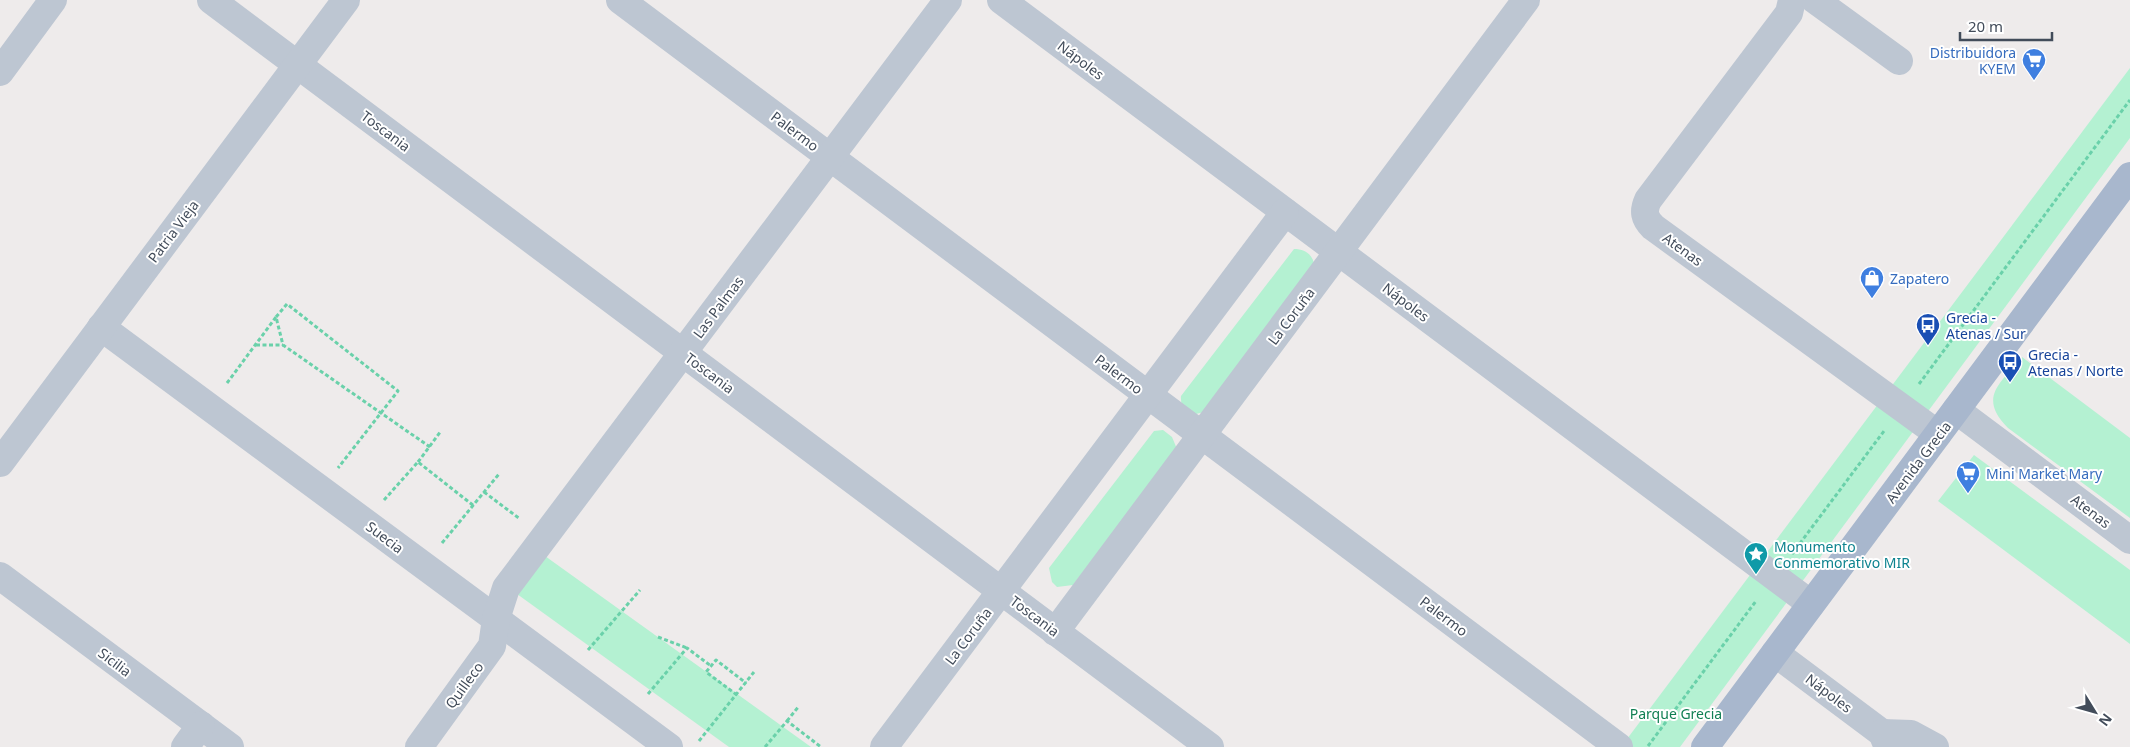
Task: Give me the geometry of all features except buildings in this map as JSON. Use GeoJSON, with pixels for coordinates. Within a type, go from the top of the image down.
{"type":"FeatureCollection","features":[{"type":"Feature","properties":{"kind":"main road","name":"Avenida Grecia"},"geometry":{"type":"LineString","coordinates":[[1705,747],[2130,176]]}},
{"type":"Feature","properties":{"kind":"street"},"geometry":{"type":"LineString","coordinates":[[0,72],[54,0]]}},
{"type":"Feature","properties":{"kind":"street","name":"Toscania"},"geometry":{"type":"LineString","coordinates":[[211,0],[1210,747]]}},
{"type":"Feature","properties":{"kind":"street","name":"Patria Vieja"},"geometry":{"type":"LineString","coordinates":[[0,463],[346,0]]}},
{"type":"Feature","properties":{"kind":"street","name":"Palermo"},"geometry":{"type":"LineString","coordinates":[[620,0],[1619,747]]}},
{"type":"Feature","properties":{"kind":"street","name":"Las Palmas"},"geometry":{"type":"LineString","coordinates":[[496,619],[506,588],[948,0]]}},
{"type":"Feature","properties":{"kind":"street","name":"Nápoles"},"geometry":{"type":"LineString","coordinates":[[1000,0],[1811,604]]}},
{"type":"Feature","properties":{"kind":"street","name":"La Coruña"},"geometry":{"type":"LineString","coordinates":[[1055,632],[1526,0]]}},
{"type":"Feature","properties":{"kind":"street","name":"Atenas"},"geometry":{"type":"LineString","coordinates":[[1792,0],[1788,13],[1648,200],[1644,214],[1647,222],[1653,227],[1938,434]]}},
{"type":"Feature","properties":{"kind":"street"},"geometry":{"type":"LineString","coordinates":[[1814,0],[1899,61]]}},
{"type":"Feature","properties":{"kind":"street","name":"La Coruña"},"geometry":{"type":"LineString","coordinates":[[884,747],[1285,212]]}},
{"type":"Feature","properties":{"kind":"street","name":"Suecia"},"geometry":{"type":"LineString","coordinates":[[102,327],[669,747]]}},
{"type":"Feature","properties":{"kind":"street","name":"Atenas"},"geometry":{"type":"LineString","coordinates":[[1956,410],[2130,540]]}},
{"type":"Feature","properties":{"kind":"street","name":"Sicilia"},"geometry":{"type":"LineString","coordinates":[[0,576],[230,747]]}},
{"type":"Feature","properties":{"kind":"street","name":"Quilleco"},"geometry":{"type":"LineString","coordinates":[[419,747],[492,646],[496,619]]}},
{"type":"Feature","properties":{"kind":"street","name":"Nápoles"},"geometry":{"type":"LineString","coordinates":[[1775,653],[1885,740],[1911,734],[1935,747]]}},
{"type":"Feature","properties":{"kind":"street"},"geometry":{"type":"LineString","coordinates":[[185,747],[201,725]]}},
{"type":"Feature","properties":{"kind":"path"},"geometry":{"type":"LineString","coordinates":[[209,406],[287,304],[398,391],[321,490]]}},
{"type":"Feature","properties":{"kind":"path"},"geometry":{"type":"LineString","coordinates":[[276,317],[282,345]]}},
{"type":"Feature","properties":{"kind":"path"},"geometry":{"type":"LineString","coordinates":[[256,345],[282,345],[430,447]]}},
{"type":"Feature","properties":{"kind":"path"},"geometry":{"type":"LineString","coordinates":[[365,522],[418,462],[442,431]]}},
{"type":"Feature","properties":{"kind":"path"},"geometry":{"type":"LineString","coordinates":[[418,462],[474,506]]}},
{"type":"Feature","properties":{"kind":"path"},"geometry":{"type":"LineString","coordinates":[[423,565],[499,474]]}},
{"type":"Feature","properties":{"kind":"path"},"geometry":{"type":"LineString","coordinates":[[484,492],[544,538]]}},
{"type":"Feature","properties":{"kind":"path"},"geometry":{"type":"LineString","coordinates":[[569,673],[640,590]]}},
{"type":"Feature","properties":{"kind":"path"},"geometry":{"type":"LineString","coordinates":[[658,637],[687,648],[711,666]]}},
{"type":"Feature","properties":{"kind":"path"},"geometry":{"type":"LineString","coordinates":[[628,717],[687,648]]}},
{"type":"Feature","properties":{"kind":"path"},"geometry":{"type":"LineString","coordinates":[[736,695],[706,672],[716,660],[746,683]]}},
{"type":"Feature","properties":{"kind":"path"},"geometry":{"type":"LineString","coordinates":[[694,747],[754,672]]}},
{"type":"Feature","properties":{"kind":"path"},"geometry":{"type":"LineString","coordinates":[[765,747],[799,706]]}},
{"type":"Feature","properties":{"kind":"path"},"geometry":{"type":"LineString","coordinates":[[787,722],[821,747]]}},
{"type":"Feature","properties":{"kind":"green space","name":"Parque Grecia"},"geometry":{"type":"Polygon","coordinates":[[[2130,68],[2130,138],[1680,747],[1621,747],[2130,68]]]}},
{"type":"Feature","properties":{"kind":"green space"},"geometry":{"type":"Polygon","coordinates":[[[1294,249],[1308,253],[1313,259],[1315,267],[1204,412],[1196,414],[1187,410],[1183,406],[1181,396],[1294,249]]]}},
{"type":"Feature","properties":{"kind":"green space"},"geometry":{"type":"Polygon","coordinates":[[[2022,357],[2130,438],[2130,518],[2008,428],[1999,417],[1994,407],[1995,391],[2022,357]]]}},
{"type":"Feature","properties":{"kind":"green space"},"geometry":{"type":"Polygon","coordinates":[[[1163,430],[1172,437],[1177,449],[1073,585],[1057,587],[1052,582],[1049,568],[1154,431],[1163,430]]]}},
{"type":"Feature","properties":{"kind":"green space"},"geometry":{"type":"Polygon","coordinates":[[[1974,455],[2130,570],[2130,644],[1938,501],[1974,455]]]}},
{"type":"Feature","properties":{"kind":"green space"},"geometry":{"type":"Polygon","coordinates":[[[545,556],[811,747],[729,747],[517,594],[545,556]]]}},
{"type":"Feature","properties":{"kind":"place","name":"Distribuidora KYEM"},"geometry":{"type":"Point","coordinates":[2034,81]}},
{"type":"Feature","properties":{"kind":"place","name":"Zapatero"},"geometry":{"type":"Point","coordinates":[1872,299]}},
{"type":"Feature","properties":{"kind":"place","name":"Grecia - Atenas / Sur"},"geometry":{"type":"Point","coordinates":[1928,346]}},
{"type":"Feature","properties":{"kind":"place","name":"Grecia - Atenas / Norte"},"geometry":{"type":"Point","coordinates":[2010,383]}},
{"type":"Feature","properties":{"kind":"place","name":"Mini Market Mary"},"geometry":{"type":"Point","coordinates":[1968,494]}},
{"type":"Feature","properties":{"kind":"place","name":"Monumento Conmemorativo MIR"},"geometry":{"type":"Point","coordinates":[1756,575]}}]}
